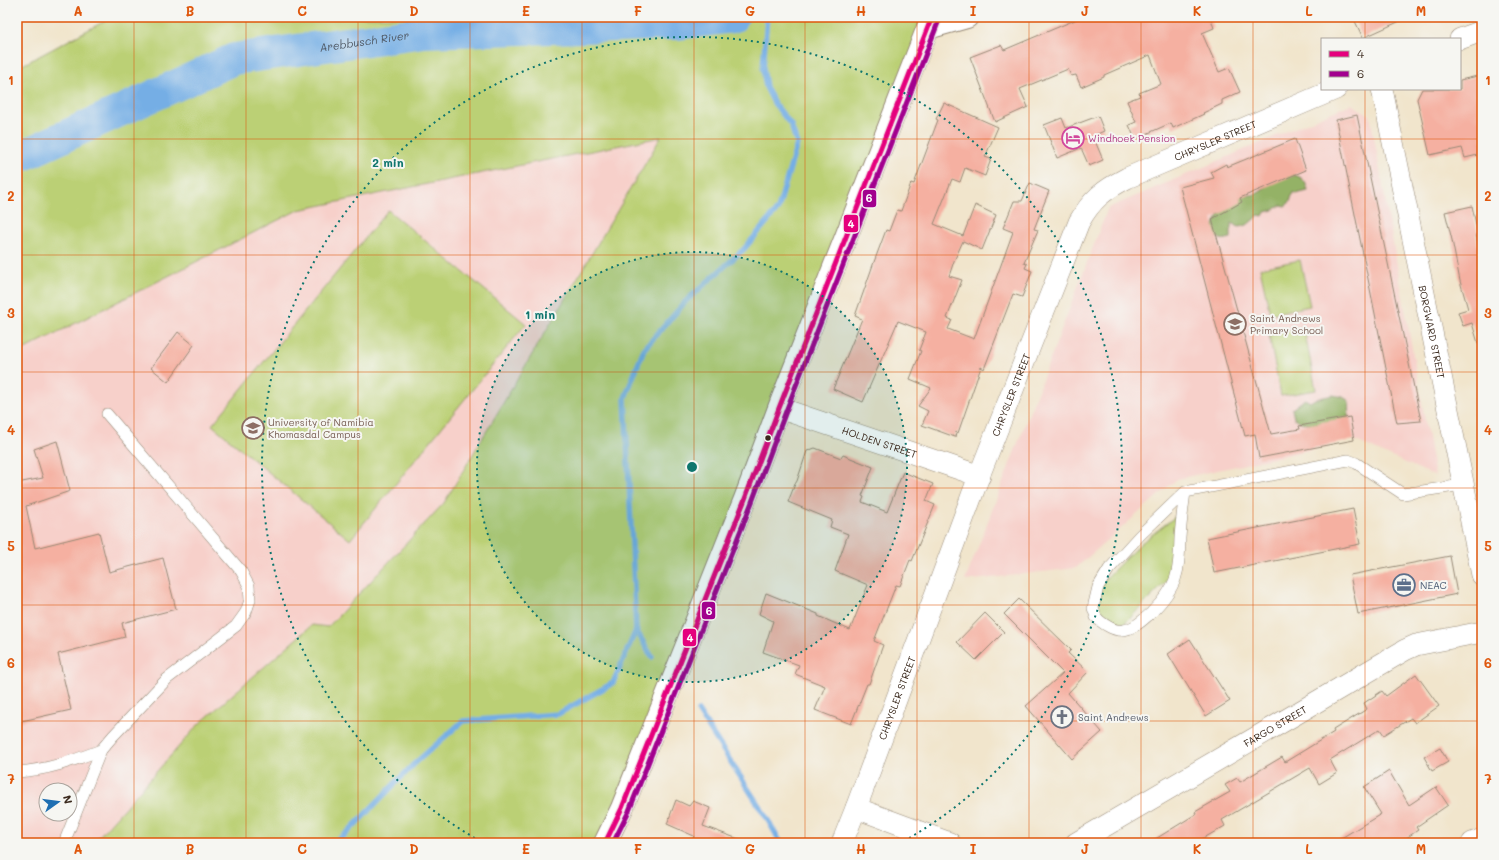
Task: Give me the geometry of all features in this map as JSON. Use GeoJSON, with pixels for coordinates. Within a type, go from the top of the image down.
{"type":"FeatureCollection","features":[{"type":"Feature","properties":{"kind":"main road"},"geometry":{"type":"LineString","coordinates":[[605,843],[622,808],[745,499],[779,408],[930,23],[967,17]]}},
{"type":"Feature","properties":{"kind":"street"},"geometry":{"type":"LineString","coordinates":[[1461,39],[1482,31]]}},
{"type":"Feature","properties":{"kind":"street","name":"CHRYSLER STREET"},"geometry":{"type":"LineString","coordinates":[[842,843],[980,476],[1079,222],[1094,200],[1108,189],[1127,178],[1334,90]]}},
{"type":"Feature","properties":{"kind":"street","name":"BORGWARD STREET"},"geometry":{"type":"LineString","coordinates":[[1382,90],[1462,485],[1482,575]]}},
{"type":"Feature","properties":{"kind":"street","name":"HOLDEN STREET"},"geometry":{"type":"LineString","coordinates":[[779,408],[980,476]]}},
{"type":"Feature","properties":{"kind":"street","name":"FARGO STREET"},"geometry":{"type":"LineString","coordinates":[[1076,843],[1405,650],[1416,645],[1482,632]]}},
{"type":"Feature","properties":{"kind":"street"},"geometry":{"type":"LineString","coordinates":[[856,808],[950,843]]}},
{"type":"Feature","properties":{"kind":"street"},"geometry":{"type":"LineString","coordinates":[[1472,843],[1482,839]]}},
{"type":"Feature","properties":{"kind":"lane"},"geometry":{"type":"LineString","coordinates":[[64,843],[101,750],[167,679],[236,626],[246,612],[250,600],[249,586],[241,571],[107,414]]}},
{"type":"Feature","properties":{"kind":"lane"},"geometry":{"type":"LineString","coordinates":[[1185,492],[1178,571],[1173,585],[1163,601],[1143,621],[1119,631],[1107,625],[1096,617],[1092,608],[1098,587],[1110,569],[1140,535],[1185,492],[1348,460],[1356,463],[1403,494],[1462,485]]}},
{"type":"Feature","properties":{"kind":"lane"},"geometry":{"type":"LineString","coordinates":[[17,772],[37,771],[59,766],[101,750]]}},
{"type":"Feature","properties":{"kind":"shaded area","name":"Saint Andrews Primary School"},"geometry":{"type":"Polygon","coordinates":[[[1351,104],[1370,115],[1435,476],[1354,440],[1177,479],[1076,568],[965,581],[1108,208],[1351,104]]]}},
{"type":"Feature","properties":{"kind":"shaded area","name":"University of Namibia Khomasdal Campus"},"geometry":{"type":"Polygon","coordinates":[[[661,136],[444,503],[327,627],[199,724],[93,843],[17,843],[17,353],[298,210],[661,136]]]}},
{"type":"Feature","properties":{"kind":"green space"},"geometry":{"type":"Polygon","coordinates":[[[112,17],[932,17],[605,843],[93,843],[199,724],[312,625],[328,627],[444,503],[661,137],[298,210],[17,353],[17,68],[112,17]]]}},
{"type":"Feature","properties":{"kind":"green space"},"geometry":{"type":"Polygon","coordinates":[[[1294,175],[1304,180],[1308,191],[1296,194],[1293,192],[1290,202],[1285,206],[1281,205],[1274,210],[1265,212],[1263,216],[1259,215],[1247,225],[1239,227],[1231,223],[1231,238],[1222,239],[1217,237],[1214,232],[1215,222],[1218,216],[1235,199],[1242,196],[1256,194],[1275,180],[1294,175]]]}},
{"type":"Feature","properties":{"kind":"green space"},"geometry":{"type":"Polygon","coordinates":[[[388,210],[526,324],[350,540],[212,425],[388,210]]]}},
{"type":"Feature","properties":{"kind":"green space"},"geometry":{"type":"Polygon","coordinates":[[[1300,260],[1310,306],[1270,314],[1260,268],[1300,260]]]}},
{"type":"Feature","properties":{"kind":"green space"},"geometry":{"type":"Polygon","coordinates":[[[1304,328],[1316,390],[1281,396],[1269,335],[1304,328]]]}},
{"type":"Feature","properties":{"kind":"green space"},"geometry":{"type":"Polygon","coordinates":[[[1333,395],[1343,397],[1349,401],[1348,420],[1314,425],[1300,422],[1294,418],[1292,409],[1305,399],[1310,402],[1315,399],[1333,395]]]}},
{"type":"Feature","properties":{"kind":"green space"},"geometry":{"type":"Polygon","coordinates":[[[1176,516],[1174,574],[1124,624],[1114,626],[1098,619],[1091,604],[1102,582],[1140,544],[1176,516]]]}},
{"type":"Feature","properties":{"kind":"building"},"geometry":{"type":"Polygon","coordinates":[[[1082,17],[1210,17],[1214,28],[1202,33],[1219,72],[1229,68],[1240,92],[1222,100],[1222,104],[1203,113],[1204,114],[1173,128],[1171,123],[1135,139],[1129,125],[1136,122],[1127,101],[1140,96],[1139,93],[1161,84],[1150,55],[1104,75],[1104,77],[1081,87],[1076,75],[1071,76],[1068,69],[1020,89],[1028,107],[995,122],[970,57],[1001,45],[1004,50],[1082,17]]]}},
{"type":"Feature","properties":{"kind":"building"},"geometry":{"type":"Polygon","coordinates":[[[1353,17],[1409,17],[1363,38],[1353,17]]]}},
{"type":"Feature","properties":{"kind":"building"},"geometry":{"type":"Polygon","coordinates":[[[1482,75],[1482,154],[1465,158],[1462,148],[1430,155],[1417,99],[1422,90],[1461,90],[1461,80],[1482,75]]]}},
{"type":"Feature","properties":{"kind":"building"},"geometry":{"type":"Polygon","coordinates":[[[944,103],[998,127],[985,157],[991,159],[985,176],[965,168],[960,182],[952,179],[934,224],[963,236],[975,205],[996,215],[982,250],[963,241],[954,261],[949,276],[962,280],[947,318],[952,320],[948,329],[974,339],[1013,232],[1003,228],[1014,201],[1022,201],[1030,183],[1049,191],[1034,229],[1038,230],[1024,263],[1027,264],[1025,268],[1032,271],[1022,297],[1013,294],[984,369],[981,367],[958,433],[956,432],[955,437],[922,425],[928,411],[918,406],[931,388],[910,379],[921,351],[919,350],[926,332],[898,321],[863,402],[833,389],[862,319],[855,316],[886,230],[889,231],[897,210],[901,211],[911,183],[914,184],[938,120],[936,119],[944,103]]]}},
{"type":"Feature","properties":{"kind":"building"},"geometry":{"type":"Polygon","coordinates":[[[1357,115],[1421,421],[1397,423],[1336,120],[1357,115]]]}},
{"type":"Feature","properties":{"kind":"building"},"geometry":{"type":"Polygon","coordinates":[[[1098,116],[1104,131],[1093,136],[1103,160],[1089,166],[1081,148],[1057,158],[1044,125],[1062,118],[1066,128],[1098,116]]]}},
{"type":"Feature","properties":{"kind":"building"},"geometry":{"type":"Polygon","coordinates":[[[1295,139],[1306,170],[1240,198],[1242,202],[1212,219],[1271,434],[1300,429],[1299,426],[1350,417],[1354,440],[1259,458],[1255,434],[1245,436],[1180,187],[1214,178],[1211,172],[1226,164],[1227,167],[1295,139]]]}},
{"type":"Feature","properties":{"kind":"building"},"geometry":{"type":"Polygon","coordinates":[[[1472,206],[1478,234],[1476,234],[1482,266],[1482,342],[1478,343],[1472,323],[1463,326],[1458,312],[1468,309],[1460,281],[1445,212],[1472,206]]]}},
{"type":"Feature","properties":{"kind":"building"},"geometry":{"type":"Polygon","coordinates":[[[178,332],[194,345],[168,382],[151,368],[178,332]]]}},
{"type":"Feature","properties":{"kind":"building"},"geometry":{"type":"Polygon","coordinates":[[[57,441],[70,491],[26,506],[35,548],[99,532],[109,572],[163,558],[176,609],[122,623],[125,637],[58,654],[71,710],[17,722],[17,483],[43,478],[34,449],[57,441]]]}},
{"type":"Feature","properties":{"kind":"building"},"geometry":{"type":"Polygon","coordinates":[[[815,448],[841,458],[843,455],[873,467],[862,496],[864,497],[862,502],[887,512],[903,472],[933,484],[926,501],[935,505],[900,586],[896,585],[874,641],[883,645],[869,684],[867,684],[851,724],[815,710],[825,686],[795,674],[799,665],[763,652],[773,621],[759,614],[766,593],[818,614],[818,616],[850,630],[868,585],[835,571],[848,534],[830,527],[832,520],[788,502],[807,451],[815,448]]]}},
{"type":"Feature","properties":{"kind":"building"},"geometry":{"type":"Polygon","coordinates":[[[1353,509],[1360,544],[1214,573],[1207,538],[1353,509]]]}},
{"type":"Feature","properties":{"kind":"building","name":"NEAC"},"geometry":{"type":"Polygon","coordinates":[[[1450,556],[1457,594],[1358,614],[1350,575],[1450,556]]]}},
{"type":"Feature","properties":{"kind":"building"},"geometry":{"type":"Polygon","coordinates":[[[1019,599],[1071,650],[1068,653],[1088,672],[1068,693],[1102,732],[1072,759],[1026,706],[1063,673],[1004,614],[1019,599]]]}},
{"type":"Feature","properties":{"kind":"building"},"geometry":{"type":"Polygon","coordinates":[[[985,613],[1004,632],[976,660],[957,642],[985,613]]]}},
{"type":"Feature","properties":{"kind":"building"},"geometry":{"type":"Polygon","coordinates":[[[1190,639],[1230,701],[1206,716],[1168,654],[1190,639]]]}},
{"type":"Feature","properties":{"kind":"building"},"geometry":{"type":"Polygon","coordinates":[[[1416,674],[1439,706],[1415,723],[1411,718],[1384,735],[1380,729],[1330,760],[1337,773],[1319,784],[1310,768],[1222,820],[1225,826],[1195,843],[1149,843],[1196,814],[1195,812],[1230,792],[1225,785],[1237,778],[1240,782],[1282,757],[1285,762],[1334,732],[1333,730],[1367,709],[1364,703],[1382,691],[1386,696],[1416,674]]]}},
{"type":"Feature","properties":{"kind":"building"},"geometry":{"type":"Polygon","coordinates":[[[1440,748],[1448,762],[1432,771],[1424,757],[1440,748]]]}},
{"type":"Feature","properties":{"kind":"building"},"geometry":{"type":"Polygon","coordinates":[[[1389,771],[1409,805],[1436,787],[1448,805],[1416,827],[1418,830],[1399,843],[1333,843],[1381,814],[1364,787],[1389,771]]]}},
{"type":"Feature","properties":{"kind":"building"},"geometry":{"type":"Polygon","coordinates":[[[676,800],[689,806],[693,801],[710,808],[703,826],[744,841],[744,843],[691,843],[694,836],[667,824],[676,800]]]}},
{"type":"Feature","properties":{"kind":"waterway","name":"Arebbusch River"},"geometry":{"type":"LineString","coordinates":[[17,158],[234,59],[424,32],[676,24],[733,17]]}},
{"type":"Feature","properties":{"kind":"waterway"},"geometry":{"type":"LineString","coordinates":[[334,843],[347,833],[414,764],[463,721],[558,714],[613,683],[636,630],[625,398],[644,349],[686,301],[744,249],[778,209],[797,144],[791,125],[774,103],[766,87],[763,68],[767,17]]}},
{"type":"Feature","properties":{"kind":"waterway"},"geometry":{"type":"LineString","coordinates":[[636,630],[652,657]]}},
{"type":"Feature","properties":{"kind":"waterway"},"geometry":{"type":"LineString","coordinates":[[698,711],[765,815],[781,843]]}},
{"type":"Feature","properties":{"kind":"transit line","name":"4"},"geometry":{"type":"LineString","coordinates":[[605,843],[622,808],[745,499],[779,408],[932,17]]}},
{"type":"Feature","properties":{"kind":"transit line","name":"6"},"geometry":{"type":"LineString","coordinates":[[613,843],[629,811],[752,502],[786,411],[939,20]]}},
{"type":"Feature","properties":{"kind":"place","name":"Windhoek Pension"},"geometry":{"type":"Point","coordinates":[1073,138]}},
{"type":"Feature","properties":{"kind":"place","name":"Saint Andrews Primary School"},"geometry":{"type":"Point","coordinates":[1235,324]}},
{"type":"Feature","properties":{"kind":"place","name":"University of Namibia Khomasdal Campus"},"geometry":{"type":"Point","coordinates":[253,428]}},
{"type":"Feature","properties":{"kind":"place","name":"NEAC"},"geometry":{"type":"Point","coordinates":[1404,585]}},
{"type":"Feature","properties":{"kind":"place","name":"Saint Andrews"},"geometry":{"type":"Point","coordinates":[1062,717]}}]}
